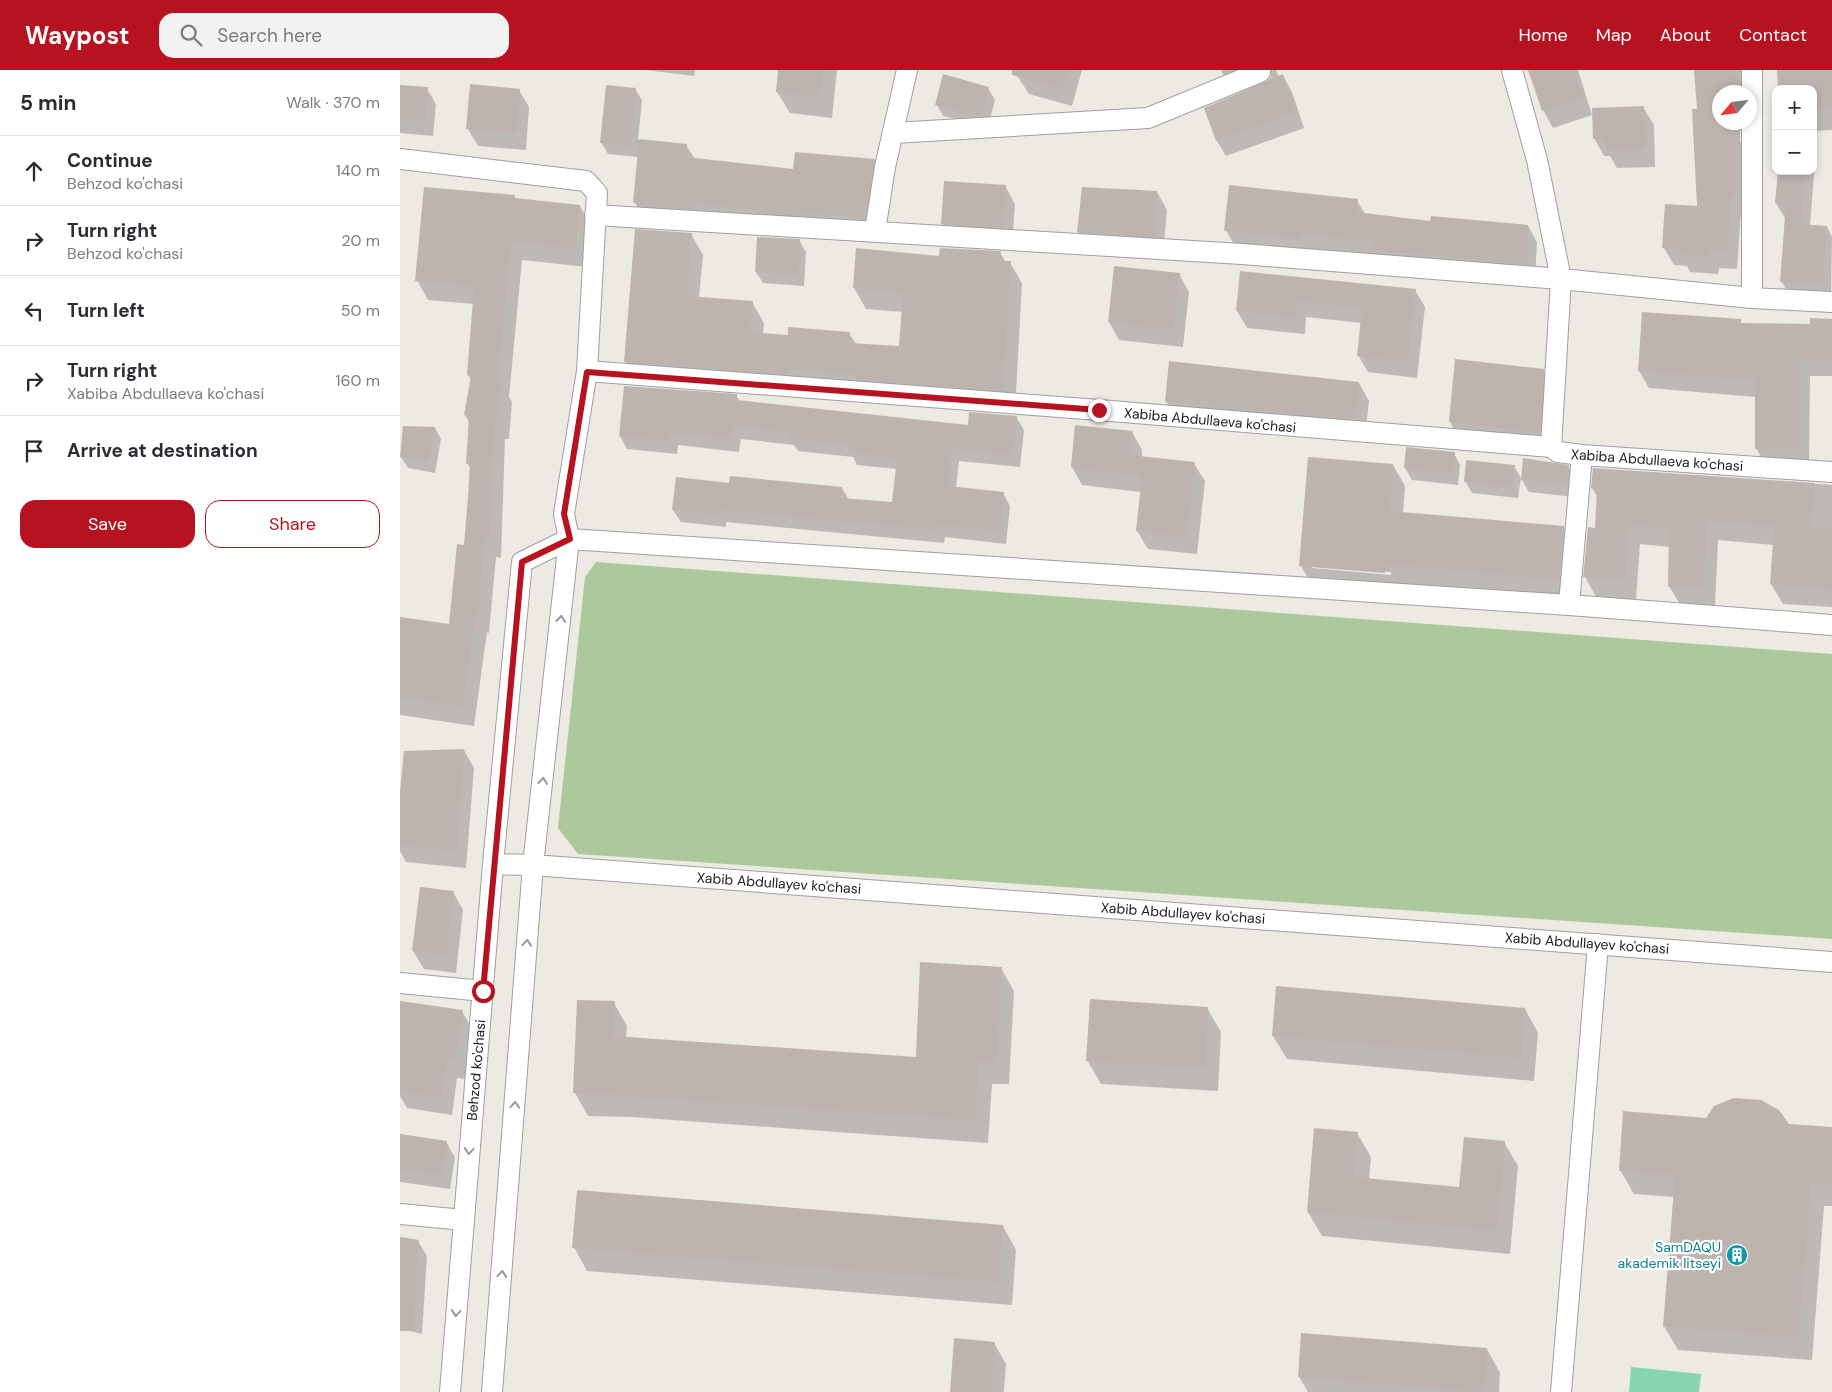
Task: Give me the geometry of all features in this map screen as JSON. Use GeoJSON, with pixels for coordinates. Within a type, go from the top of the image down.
{"type":"FeatureCollection","features":[{"type":"Feature","properties":{"kind":"street"},"geometry":{"type":"LineString","coordinates":[[875,231],[885,167],[907,70]]}},
{"type":"Feature","properties":{"kind":"street"},"geometry":{"type":"LineString","coordinates":[[1512,70],[1537,160],[1561,279],[1551,448]]}},
{"type":"Feature","properties":{"kind":"street"},"geometry":{"type":"LineString","coordinates":[[1752,70],[1752,298]]}},
{"type":"Feature","properties":{"kind":"street"},"geometry":{"type":"LineString","coordinates":[[893,133],[1148,118],[1260,72]]}},
{"type":"Feature","properties":{"kind":"street"},"geometry":{"type":"LineString","coordinates":[[400,159],[586,181],[596,193],[587,372],[564,514],[570,539],[533,865],[492,1392]]}},
{"type":"Feature","properties":{"kind":"street"},"geometry":{"type":"LineString","coordinates":[[595,214],[1242,254],[1561,279],[1752,298],[1832,302]]}},
{"type":"Feature","properties":{"kind":"street","name":"Xabiba Abdullaeva ko'chasi"},"geometry":{"type":"LineString","coordinates":[[587,372],[1099,410],[1551,448],[1558,452],[1832,472]]}},
{"type":"Feature","properties":{"kind":"street"},"geometry":{"type":"LineString","coordinates":[[1569,604],[1582,454]]}},
{"type":"Feature","properties":{"kind":"street"},"geometry":{"type":"LineString","coordinates":[[570,539],[1569,604],[1832,625]]}},
{"type":"Feature","properties":{"kind":"street","name":"Behzod ko'chasi"},"geometry":{"type":"LineString","coordinates":[[450,1392],[493,864],[522,562],[570,539]]}},
{"type":"Feature","properties":{"kind":"street","name":"Xabib Abdullayev ko'chasi"},"geometry":{"type":"LineString","coordinates":[[493,864],[533,865],[1832,962]]}},
{"type":"Feature","properties":{"kind":"street"},"geometry":{"type":"LineString","coordinates":[[1561,1392],[1598,944]]}},
{"type":"Feature","properties":{"kind":"street"},"geometry":{"type":"LineString","coordinates":[[400,983],[483,991]]}},
{"type":"Feature","properties":{"kind":"street"},"geometry":{"type":"LineString","coordinates":[[400,1214],[464,1220]]}},
{"type":"Feature","properties":{"kind":"green space"},"geometry":{"type":"Polygon","coordinates":[[[596,562],[1832,654],[1832,939],[578,854],[558,828],[585,577],[596,562]]]}},
{"type":"Feature","properties":{"kind":"green space"},"geometry":{"type":"Polygon","coordinates":[[[1631,1367],[1701,1374],[1699,1392],[1629,1392],[1631,1367]]]}},
{"type":"Feature","properties":{"kind":"building"},"geometry":{"type":"Polygon","coordinates":[[[778,70],[823,70],[820,97],[776,92],[778,70]]]}},
{"type":"Feature","properties":{"kind":"building"},"geometry":{"type":"Polygon","coordinates":[[[1012,70],[1068,70],[1063,89],[1012,75],[1012,70]]]}},
{"type":"Feature","properties":{"kind":"building"},"geometry":{"type":"Polygon","coordinates":[[[1528,70],[1574,70],[1583,97],[1542,111],[1528,70]]]}},
{"type":"Feature","properties":{"kind":"building"},"geometry":{"type":"Polygon","coordinates":[[[1694,70],[1737,70],[1738,85],[1712,85],[1712,130],[1740,130],[1740,195],[1731,195],[1728,252],[1709,251],[1709,256],[1679,254],[1679,249],[1662,248],[1665,204],[1697,206],[1692,109],[1697,109],[1694,70]]]}},
{"type":"Feature","properties":{"kind":"building"},"geometry":{"type":"Polygon","coordinates":[[[1777,70],[1832,70],[1832,108],[1817,109],[1817,85],[1778,85],[1777,70]]]}},
{"type":"Feature","properties":{"kind":"building"},"geometry":{"type":"Polygon","coordinates":[[[943,74],[989,87],[982,116],[935,105],[943,74]]]}},
{"type":"Feature","properties":{"kind":"building"},"geometry":{"type":"Polygon","coordinates":[[[1283,74],[1296,112],[1216,141],[1204,108],[1283,74]]]}},
{"type":"Feature","properties":{"kind":"building"},"geometry":{"type":"Polygon","coordinates":[[[470,84],[520,89],[516,133],[466,129],[470,84]]]}},
{"type":"Feature","properties":{"kind":"building"},"geometry":{"type":"Polygon","coordinates":[[[400,85],[428,87],[425,121],[400,119],[400,85]]]}},
{"type":"Feature","properties":{"kind":"building"},"geometry":{"type":"Polygon","coordinates":[[[606,85],[636,88],[631,146],[600,143],[606,85]]]}},
{"type":"Feature","properties":{"kind":"building"},"geometry":{"type":"Polygon","coordinates":[[[1644,106],[1646,149],[1606,151],[1605,139],[1593,139],[1592,108],[1644,106]]]}},
{"type":"Feature","properties":{"kind":"building"},"geometry":{"type":"Polygon","coordinates":[[[639,139],[687,144],[686,157],[793,169],[795,152],[875,159],[865,218],[802,213],[801,216],[759,213],[759,211],[694,203],[694,209],[637,206],[637,203],[633,203],[639,139]]]}},
{"type":"Feature","properties":{"kind":"building"},"geometry":{"type":"Polygon","coordinates":[[[1778,175],[1805,175],[1801,224],[1827,226],[1823,285],[1780,282],[1786,204],[1775,203],[1778,175]]]}},
{"type":"Feature","properties":{"kind":"building"},"geometry":{"type":"Polygon","coordinates":[[[944,181],[1006,185],[1003,228],[941,224],[944,181]]]}},
{"type":"Feature","properties":{"kind":"building"},"geometry":{"type":"Polygon","coordinates":[[[1229,185],[1358,199],[1356,212],[1430,221],[1431,216],[1528,225],[1527,264],[1372,250],[1373,242],[1301,234],[1301,239],[1224,231],[1229,185]]]}},
{"type":"Feature","properties":{"kind":"building"},"geometry":{"type":"Polygon","coordinates":[[[424,187],[515,195],[515,198],[580,205],[576,248],[511,241],[498,381],[502,381],[498,420],[494,419],[490,538],[485,538],[478,613],[476,613],[463,707],[400,697],[400,617],[449,624],[457,544],[464,545],[470,464],[466,464],[469,416],[464,415],[471,376],[467,375],[474,286],[415,281],[424,187]]]}},
{"type":"Feature","properties":{"kind":"building"},"geometry":{"type":"Polygon","coordinates":[[[1082,187],[1157,191],[1154,237],[1077,232],[1082,187]]]}},
{"type":"Feature","properties":{"kind":"building"},"geometry":{"type":"Polygon","coordinates":[[[635,229],[692,233],[687,296],[753,301],[750,332],[788,335],[788,327],[850,332],[849,343],[899,346],[903,293],[853,288],[856,248],[939,256],[940,248],[1001,251],[1000,261],[1011,261],[1003,391],[856,380],[856,375],[791,370],[791,375],[624,362],[635,229]]]}},
{"type":"Feature","properties":{"kind":"building"},"geometry":{"type":"Polygon","coordinates":[[[757,237],[800,239],[798,275],[755,272],[757,237]]]}},
{"type":"Feature","properties":{"kind":"building"},"geometry":{"type":"Polygon","coordinates":[[[1114,266],[1180,273],[1174,330],[1108,322],[1114,266]]]}},
{"type":"Feature","properties":{"kind":"building"},"geometry":{"type":"Polygon","coordinates":[[[1240,271],[1416,289],[1408,361],[1357,356],[1362,308],[1297,301],[1295,318],[1236,311],[1240,271]]]}},
{"type":"Feature","properties":{"kind":"building"},"geometry":{"type":"Polygon","coordinates":[[[1642,312],[1741,319],[1741,323],[1810,324],[1810,318],[1832,319],[1832,359],[1800,359],[1800,449],[1755,449],[1755,380],[1638,371],[1642,312]]]}},
{"type":"Feature","properties":{"kind":"building"},"geometry":{"type":"Polygon","coordinates":[[[1455,359],[1544,369],[1540,433],[1449,422],[1455,359]]]}},
{"type":"Feature","properties":{"kind":"building"},"geometry":{"type":"Polygon","coordinates":[[[1169,361],[1359,382],[1355,419],[1165,402],[1169,361]]]}},
{"type":"Feature","properties":{"kind":"building"},"geometry":{"type":"Polygon","coordinates":[[[624,386],[737,394],[737,400],[968,425],[969,412],[1017,416],[1013,455],[952,448],[948,486],[1004,492],[1000,531],[938,525],[937,530],[720,510],[719,515],[672,510],[676,477],[729,483],[730,476],[842,487],[841,498],[892,502],[897,458],[849,452],[849,445],[789,438],[790,432],[734,426],[732,439],[671,433],[670,441],[619,436],[624,386]]]}},
{"type":"Feature","properties":{"kind":"building"},"geometry":{"type":"Polygon","coordinates":[[[1075,425],[1133,431],[1130,455],[1195,462],[1187,537],[1136,531],[1142,476],[1071,467],[1075,425]]]}},
{"type":"Feature","properties":{"kind":"building"},"geometry":{"type":"Polygon","coordinates":[[[403,426],[435,427],[428,462],[400,457],[403,426]]]}},
{"type":"Feature","properties":{"kind":"building"},"geometry":{"type":"Polygon","coordinates":[[[1406,447],[1455,452],[1452,474],[1404,468],[1406,447]]]}},
{"type":"Feature","properties":{"kind":"building"},"geometry":{"type":"Polygon","coordinates":[[[1308,457],[1393,464],[1390,511],[1564,526],[1559,580],[1386,564],[1385,573],[1299,566],[1308,457]]]}},
{"type":"Feature","properties":{"kind":"building"},"geometry":{"type":"Polygon","coordinates":[[[1523,458],[1569,465],[1567,485],[1521,480],[1523,458]]]}},
{"type":"Feature","properties":{"kind":"building"},"geometry":{"type":"Polygon","coordinates":[[[1466,460],[1515,465],[1512,487],[1464,482],[1466,460]]]}},
{"type":"Feature","properties":{"kind":"building"},"geometry":{"type":"Polygon","coordinates":[[[1593,468],[1815,483],[1811,527],[1832,528],[1832,589],[1770,584],[1774,526],[1707,521],[1704,587],[1668,587],[1669,528],[1629,525],[1625,581],[1583,577],[1588,527],[1595,528],[1597,489],[1591,488],[1593,468]]]}},
{"type":"Feature","properties":{"kind":"building"},"geometry":{"type":"Polygon","coordinates":[[[464,749],[457,851],[400,845],[400,792],[404,751],[464,749]]]}},
{"type":"Feature","properties":{"kind":"building"},"geometry":{"type":"Polygon","coordinates":[[[420,887],[454,891],[446,955],[412,951],[420,887]]]}},
{"type":"Feature","properties":{"kind":"building"},"geometry":{"type":"Polygon","coordinates":[[[920,962],[1002,967],[997,1062],[979,1061],[975,1120],[618,1096],[618,1094],[573,1093],[577,1000],[615,1001],[613,1036],[916,1057],[920,962]]]}},
{"type":"Feature","properties":{"kind":"building"},"geometry":{"type":"Polygon","coordinates":[[[1276,986],[1525,1008],[1521,1058],[1272,1036],[1276,986]]]}},
{"type":"Feature","properties":{"kind":"building"},"geometry":{"type":"Polygon","coordinates":[[[1090,999],[1208,1007],[1205,1068],[1086,1061],[1090,999]]]}},
{"type":"Feature","properties":{"kind":"building"},"geometry":{"type":"Polygon","coordinates":[[[400,1001],[463,1010],[455,1061],[447,1059],[441,1097],[400,1091],[400,1001]]]}},
{"type":"Feature","properties":{"kind":"building","name":"SamDAQU akademik litseyi"},"geometry":{"type":"Polygon","coordinates":[[[1734,1098],[1761,1100],[1779,1110],[1789,1124],[1832,1127],[1832,1184],[1811,1183],[1799,1337],[1663,1327],[1675,1175],[1619,1171],[1623,1111],[1706,1118],[1714,1106],[1734,1098]]]}},
{"type":"Feature","properties":{"kind":"building"},"geometry":{"type":"Polygon","coordinates":[[[1314,1128],[1358,1132],[1354,1177],[1459,1187],[1464,1137],[1505,1141],[1497,1231],[1307,1212],[1314,1128]]]}},
{"type":"Feature","properties":{"kind":"building"},"geometry":{"type":"Polygon","coordinates":[[[400,1134],[447,1141],[442,1175],[400,1169],[400,1134]]]}},
{"type":"Feature","properties":{"kind":"building"},"geometry":{"type":"Polygon","coordinates":[[[577,1190],[1003,1225],[999,1282],[572,1248],[577,1190]]]}},
{"type":"Feature","properties":{"kind":"building"},"geometry":{"type":"Polygon","coordinates":[[[400,1237],[419,1240],[413,1331],[400,1331],[400,1237]]]}},
{"type":"Feature","properties":{"kind":"building"},"geometry":{"type":"Polygon","coordinates":[[[1301,1333],[1487,1348],[1484,1392],[1298,1377],[1301,1333]]]}},
{"type":"Feature","properties":{"kind":"building"},"geometry":{"type":"Polygon","coordinates":[[[954,1338],[995,1342],[991,1392],[950,1392],[954,1338]]]}},
{"type":"Feature","properties":{"kind":"place","name":"SamDAQU akademik litseyi"},"geometry":{"type":"Point","coordinates":[1737,1255]}},
{"type":"Feature","properties":{"kind":"route"},"geometry":{"type":"LineString","coordinates":[[483,991],[493,864],[522,562],[570,539],[564,514],[587,372],[1099,410]]}}]}
